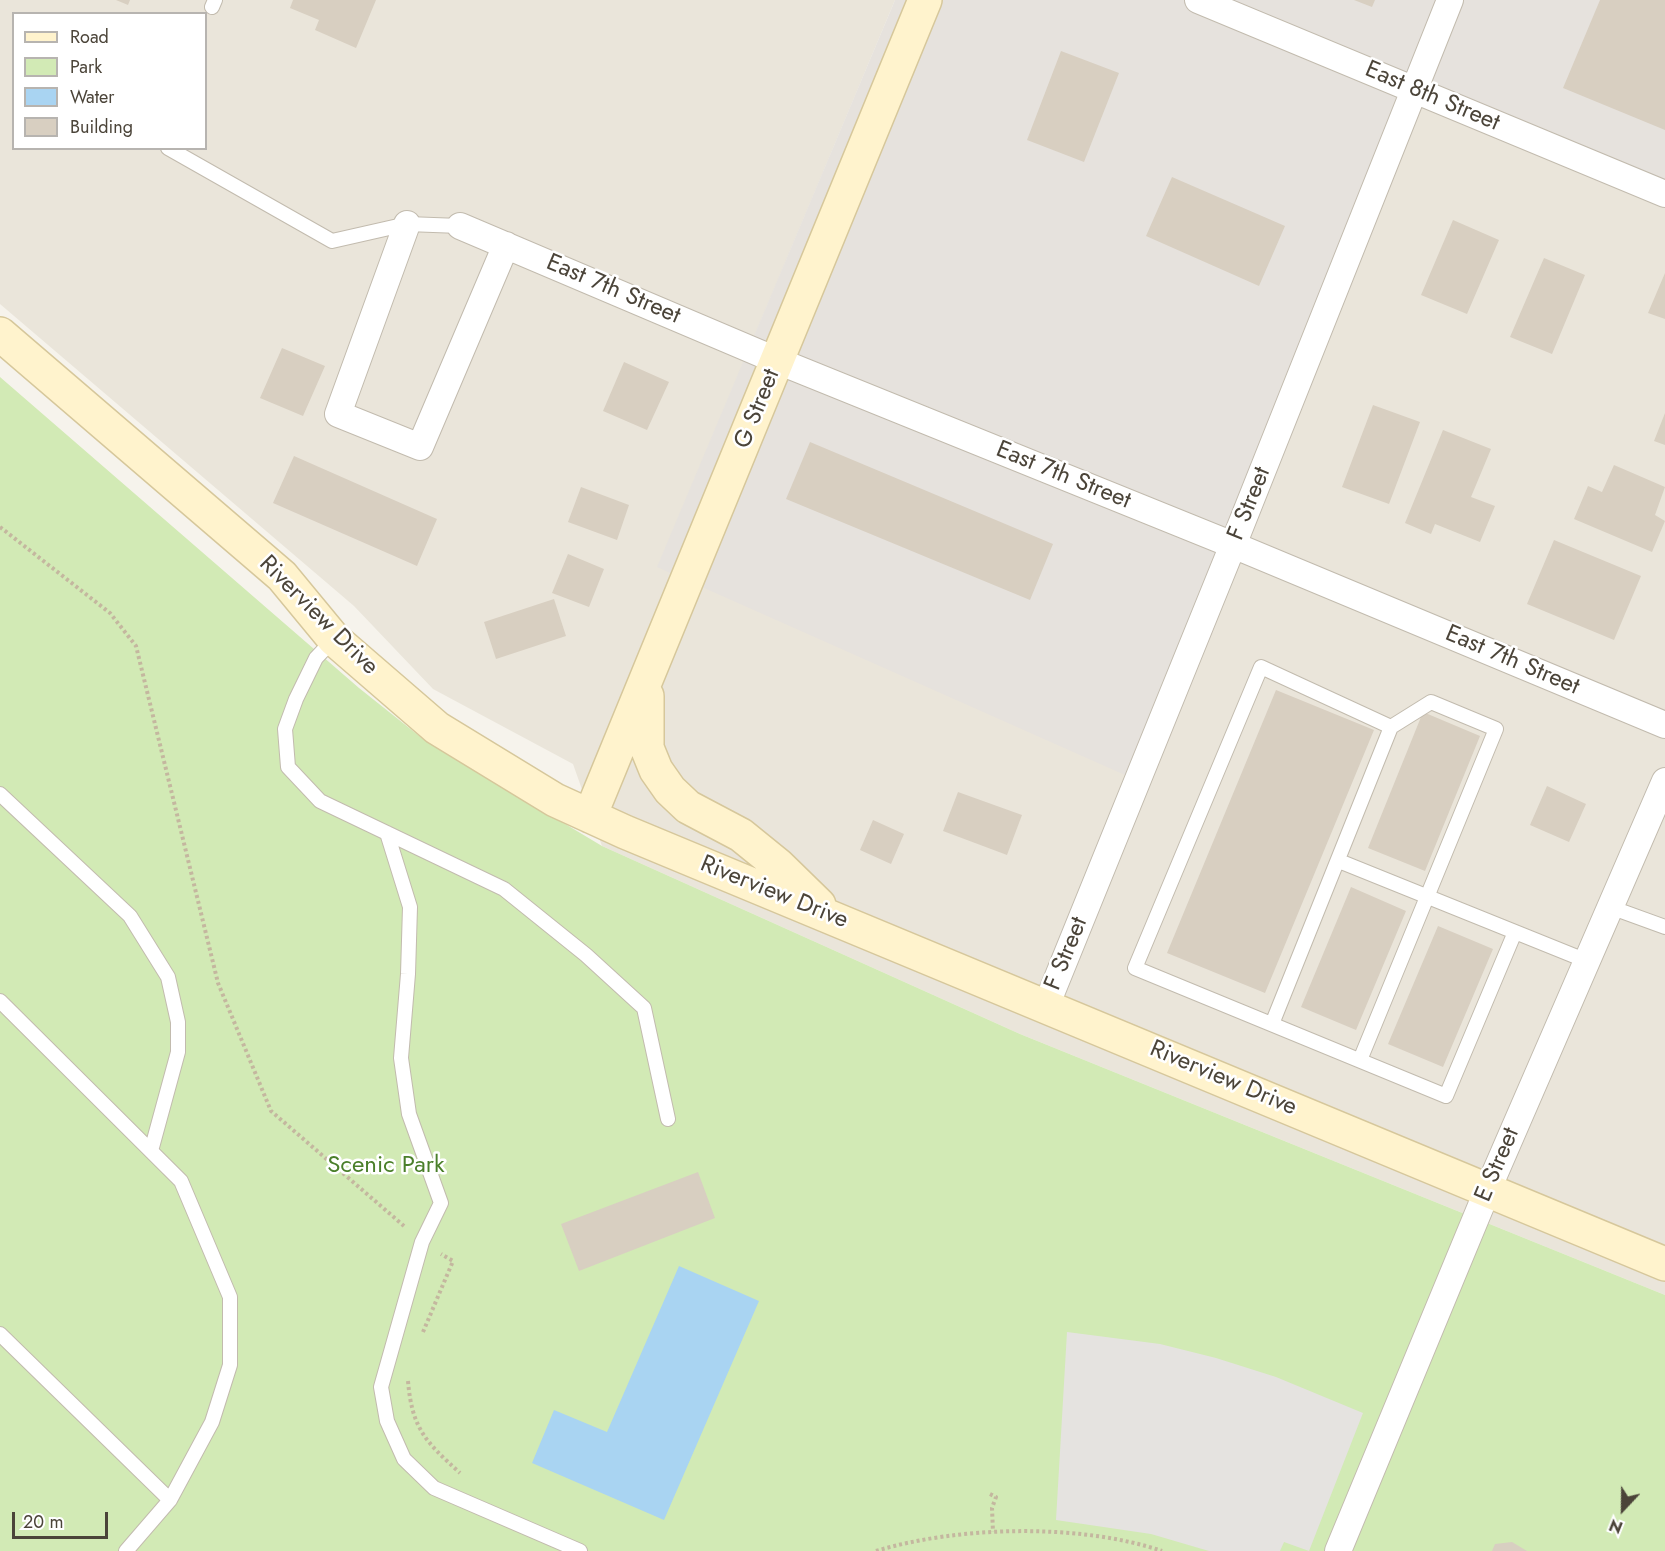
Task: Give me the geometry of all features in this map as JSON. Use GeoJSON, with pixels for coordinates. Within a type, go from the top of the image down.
{"type":"FeatureCollection","features":[{"type":"Feature","properties":{"kind":"main road","name":"G Street"},"geometry":{"type":"LineString","coordinates":[[590,816],[925,0]]}},
{"type":"Feature","properties":{"kind":"main road","name":"Riverview Drive"},"geometry":{"type":"LineString","coordinates":[[0,334],[282,576],[334,639],[437,728],[555,800],[1665,1263]]}},
{"type":"Feature","properties":{"kind":"main road"},"geometry":{"type":"LineString","coordinates":[[647,681],[647,748],[656,770],[670,790],[688,807],[741,835],[778,865],[831,917]]}},
{"type":"Feature","properties":{"kind":"street","name":"East 8th Street"},"geometry":{"type":"LineString","coordinates":[[1198,0],[1665,194]]}},
{"type":"Feature","properties":{"kind":"street","name":"F Street"},"geometry":{"type":"LineString","coordinates":[[1046,1006],[1450,0]]}},
{"type":"Feature","properties":{"kind":"street"},"geometry":{"type":"LineString","coordinates":[[407,224],[338,414],[420,447],[506,245]]}},
{"type":"Feature","properties":{"kind":"street","name":"East 7th Street"},"geometry":{"type":"LineString","coordinates":[[460,226],[778,360],[1233,545],[1665,725]]}},
{"type":"Feature","properties":{"kind":"street","name":"E Street"},"geometry":{"type":"LineString","coordinates":[[1338,1551],[1488,1189],[1665,782]]}},
{"type":"Feature","properties":{"kind":"lane"},"geometry":{"type":"LineString","coordinates":[[172,150],[332,241],[407,224],[460,226]]}},
{"type":"Feature","properties":{"kind":"lane"},"geometry":{"type":"LineString","coordinates":[[334,639],[316,658],[296,699],[285,729],[288,767],[320,801],[504,889],[586,955],[644,1008],[668,1119]]}},
{"type":"Feature","properties":{"kind":"lane"},"geometry":{"type":"LineString","coordinates":[[1391,727],[1261,667],[1135,968],[1446,1096],[1515,932]]}},
{"type":"Feature","properties":{"kind":"lane"},"geometry":{"type":"LineString","coordinates":[[1272,1024],[1391,727],[1431,702],[1496,729],[1359,1060]]}},
{"type":"Feature","properties":{"kind":"lane"},"geometry":{"type":"LineString","coordinates":[[0,794],[130,916],[168,977],[178,1022],[178,1052],[151,1151]]}},
{"type":"Feature","properties":{"kind":"lane"},"geometry":{"type":"LineString","coordinates":[[387,833],[410,907],[401,1058],[410,1114],[441,1203],[422,1242],[381,1387],[387,1421],[404,1459],[434,1488],[580,1551]]}},
{"type":"Feature","properties":{"kind":"lane"},"geometry":{"type":"LineString","coordinates":[[1339,861],[1587,961]]}},
{"type":"Feature","properties":{"kind":"lane"},"geometry":{"type":"LineString","coordinates":[[1610,907],[1665,927]]}},
{"type":"Feature","properties":{"kind":"lane"},"geometry":{"type":"LineString","coordinates":[[0,1001],[181,1181],[230,1297],[230,1365],[212,1422],[170,1500],[126,1551]]}},
{"type":"Feature","properties":{"kind":"lane"},"geometry":{"type":"LineString","coordinates":[[0,1334],[170,1500]]}},
{"type":"Feature","properties":{"kind":"path"},"geometry":{"type":"LineString","coordinates":[[0,527],[110,613],[136,646],[218,983],[271,1111],[422,1242],[453,1261],[421,1337]]}},
{"type":"Feature","properties":{"kind":"path"},"geometry":{"type":"LineString","coordinates":[[408,1379],[410,1407],[428,1444],[464,1476],[456,1499]]}},
{"type":"Feature","properties":{"kind":"path"},"geometry":{"type":"LineString","coordinates":[[990,1494],[996,1497],[992,1508],[993,1532]]}},
{"type":"Feature","properties":{"kind":"path"},"geometry":{"type":"LineString","coordinates":[[876,1551],[915,1540],[993,1532],[1070,1533],[1162,1551]]}},
{"type":"Feature","properties":{"kind":"shaded area"},"geometry":{"type":"Polygon","coordinates":[[[0,0],[895,0],[658,567],[1401,96],[1665,208],[1665,1295],[1020,1034],[602,846],[573,764],[433,689],[354,606],[0,304],[0,0]]]}},
{"type":"Feature","properties":{"kind":"shaded area"},"geometry":{"type":"Polygon","coordinates":[[[895,0],[1665,0],[1665,208],[1401,97],[1125,775],[657,567],[895,0]]]}},
{"type":"Feature","properties":{"kind":"shaded area"},"geometry":{"type":"Polygon","coordinates":[[[1067,1332],[1160,1344],[1216,1358],[1276,1377],[1363,1413],[1309,1551],[1284,1542],[1280,1551],[1209,1551],[1151,1534],[1056,1520],[1067,1332]]]}},
{"type":"Feature","properties":{"kind":"green space","name":"Scenic Park"},"geometry":{"type":"Polygon","coordinates":[[[0,377],[359,688],[423,739],[602,846],[1020,1034],[1665,1295],[1665,1551],[0,1551],[0,377]]]}},
{"type":"Feature","properties":{"kind":"water"},"geometry":{"type":"Polygon","coordinates":[[[679,1266],[759,1301],[664,1520],[532,1463],[554,1410],[607,1432],[679,1266]]]}},
{"type":"Feature","properties":{"kind":"building"},"geometry":{"type":"Polygon","coordinates":[[[116,0],[130,0],[128,5],[116,0]]]}},
{"type":"Feature","properties":{"kind":"building"},"geometry":{"type":"Polygon","coordinates":[[[293,0],[376,0],[356,48],[315,30],[319,20],[290,8],[293,0]]]}},
{"type":"Feature","properties":{"kind":"building"},"geometry":{"type":"Polygon","coordinates":[[[1354,0],[1375,0],[1372,7],[1354,0]]]}},
{"type":"Feature","properties":{"kind":"building"},"geometry":{"type":"Polygon","coordinates":[[[1600,0],[1665,0],[1665,130],[1563,88],[1600,0]]]}},
{"type":"Feature","properties":{"kind":"building"},"geometry":{"type":"Polygon","coordinates":[[[1061,51],[1119,73],[1084,162],[1027,140],[1061,51]]]}},
{"type":"Feature","properties":{"kind":"building"},"geometry":{"type":"Polygon","coordinates":[[[1172,177],[1285,226],[1259,286],[1146,236],[1172,177]]]}},
{"type":"Feature","properties":{"kind":"building"},"geometry":{"type":"Polygon","coordinates":[[[1453,220],[1499,240],[1467,314],[1421,295],[1453,220]]]}},
{"type":"Feature","properties":{"kind":"building"},"geometry":{"type":"Polygon","coordinates":[[[1544,258],[1585,275],[1552,354],[1510,337],[1544,258]]]}},
{"type":"Feature","properties":{"kind":"building"},"geometry":{"type":"Polygon","coordinates":[[[1665,273],[1665,319],[1648,313],[1665,273]]]}},
{"type":"Feature","properties":{"kind":"building"},"geometry":{"type":"Polygon","coordinates":[[[282,348],[325,366],[303,416],[260,398],[282,348]]]}},
{"type":"Feature","properties":{"kind":"building"},"geometry":{"type":"Polygon","coordinates":[[[624,362],[669,382],[647,430],[603,411],[624,362]]]}},
{"type":"Feature","properties":{"kind":"building"},"geometry":{"type":"Polygon","coordinates":[[[1373,405],[1420,422],[1389,504],[1342,487],[1373,405]]]}},
{"type":"Feature","properties":{"kind":"building"},"geometry":{"type":"Polygon","coordinates":[[[1665,413],[1665,445],[1654,441],[1665,413]]]}},
{"type":"Feature","properties":{"kind":"building"},"geometry":{"type":"Polygon","coordinates":[[[1443,430],[1491,449],[1471,497],[1495,506],[1480,542],[1435,524],[1431,534],[1405,523],[1443,430]]]}},
{"type":"Feature","properties":{"kind":"building"},"geometry":{"type":"Polygon","coordinates":[[[810,442],[1053,544],[1030,600],[786,499],[810,442]]]}},
{"type":"Feature","properties":{"kind":"building"},"geometry":{"type":"Polygon","coordinates":[[[294,456],[437,519],[417,566],[273,503],[294,456]]]}},
{"type":"Feature","properties":{"kind":"building"},"geometry":{"type":"Polygon","coordinates":[[[1614,465],[1665,487],[1655,515],[1665,521],[1652,552],[1574,519],[1588,486],[1602,492],[1614,465]]]}},
{"type":"Feature","properties":{"kind":"building"},"geometry":{"type":"Polygon","coordinates":[[[581,487],[629,505],[617,540],[568,522],[581,487]]]}},
{"type":"Feature","properties":{"kind":"building"},"geometry":{"type":"Polygon","coordinates":[[[1554,540],[1641,576],[1614,640],[1527,604],[1554,540]]]}},
{"type":"Feature","properties":{"kind":"building"},"geometry":{"type":"Polygon","coordinates":[[[568,554],[604,569],[589,607],[552,593],[568,554]]]}},
{"type":"Feature","properties":{"kind":"building"},"geometry":{"type":"Polygon","coordinates":[[[554,599],[566,636],[496,659],[484,622],[554,599]]]}},
{"type":"Feature","properties":{"kind":"building"},"geometry":{"type":"Polygon","coordinates":[[[1276,690],[1374,730],[1265,993],[1167,953],[1276,690]]]}},
{"type":"Feature","properties":{"kind":"building"},"geometry":{"type":"Polygon","coordinates":[[[1423,712],[1480,736],[1425,871],[1368,848],[1423,712]]]}},
{"type":"Feature","properties":{"kind":"building"},"geometry":{"type":"Polygon","coordinates":[[[1547,786],[1586,804],[1569,842],[1530,825],[1547,786]]]}},
{"type":"Feature","properties":{"kind":"building"},"geometry":{"type":"Polygon","coordinates":[[[958,792],[1022,815],[1007,855],[943,831],[958,792]]]}},
{"type":"Feature","properties":{"kind":"building"},"geometry":{"type":"Polygon","coordinates":[[[873,820],[904,834],[891,864],[860,850],[873,820]]]}},
{"type":"Feature","properties":{"kind":"building"},"geometry":{"type":"Polygon","coordinates":[[[1351,887],[1406,911],[1356,1030],[1301,1007],[1351,887]]]}},
{"type":"Feature","properties":{"kind":"building"},"geometry":{"type":"Polygon","coordinates":[[[1438,926],[1493,949],[1443,1067],[1388,1044],[1438,926]]]}},
{"type":"Feature","properties":{"kind":"building"},"geometry":{"type":"Polygon","coordinates":[[[698,1172],[715,1218],[579,1271],[561,1224],[698,1172]]]}},
{"type":"Feature","properties":{"kind":"building"},"geometry":{"type":"Polygon","coordinates":[[[1512,1542],[1527,1551],[1492,1551],[1495,1544],[1512,1542]]]}}]}
